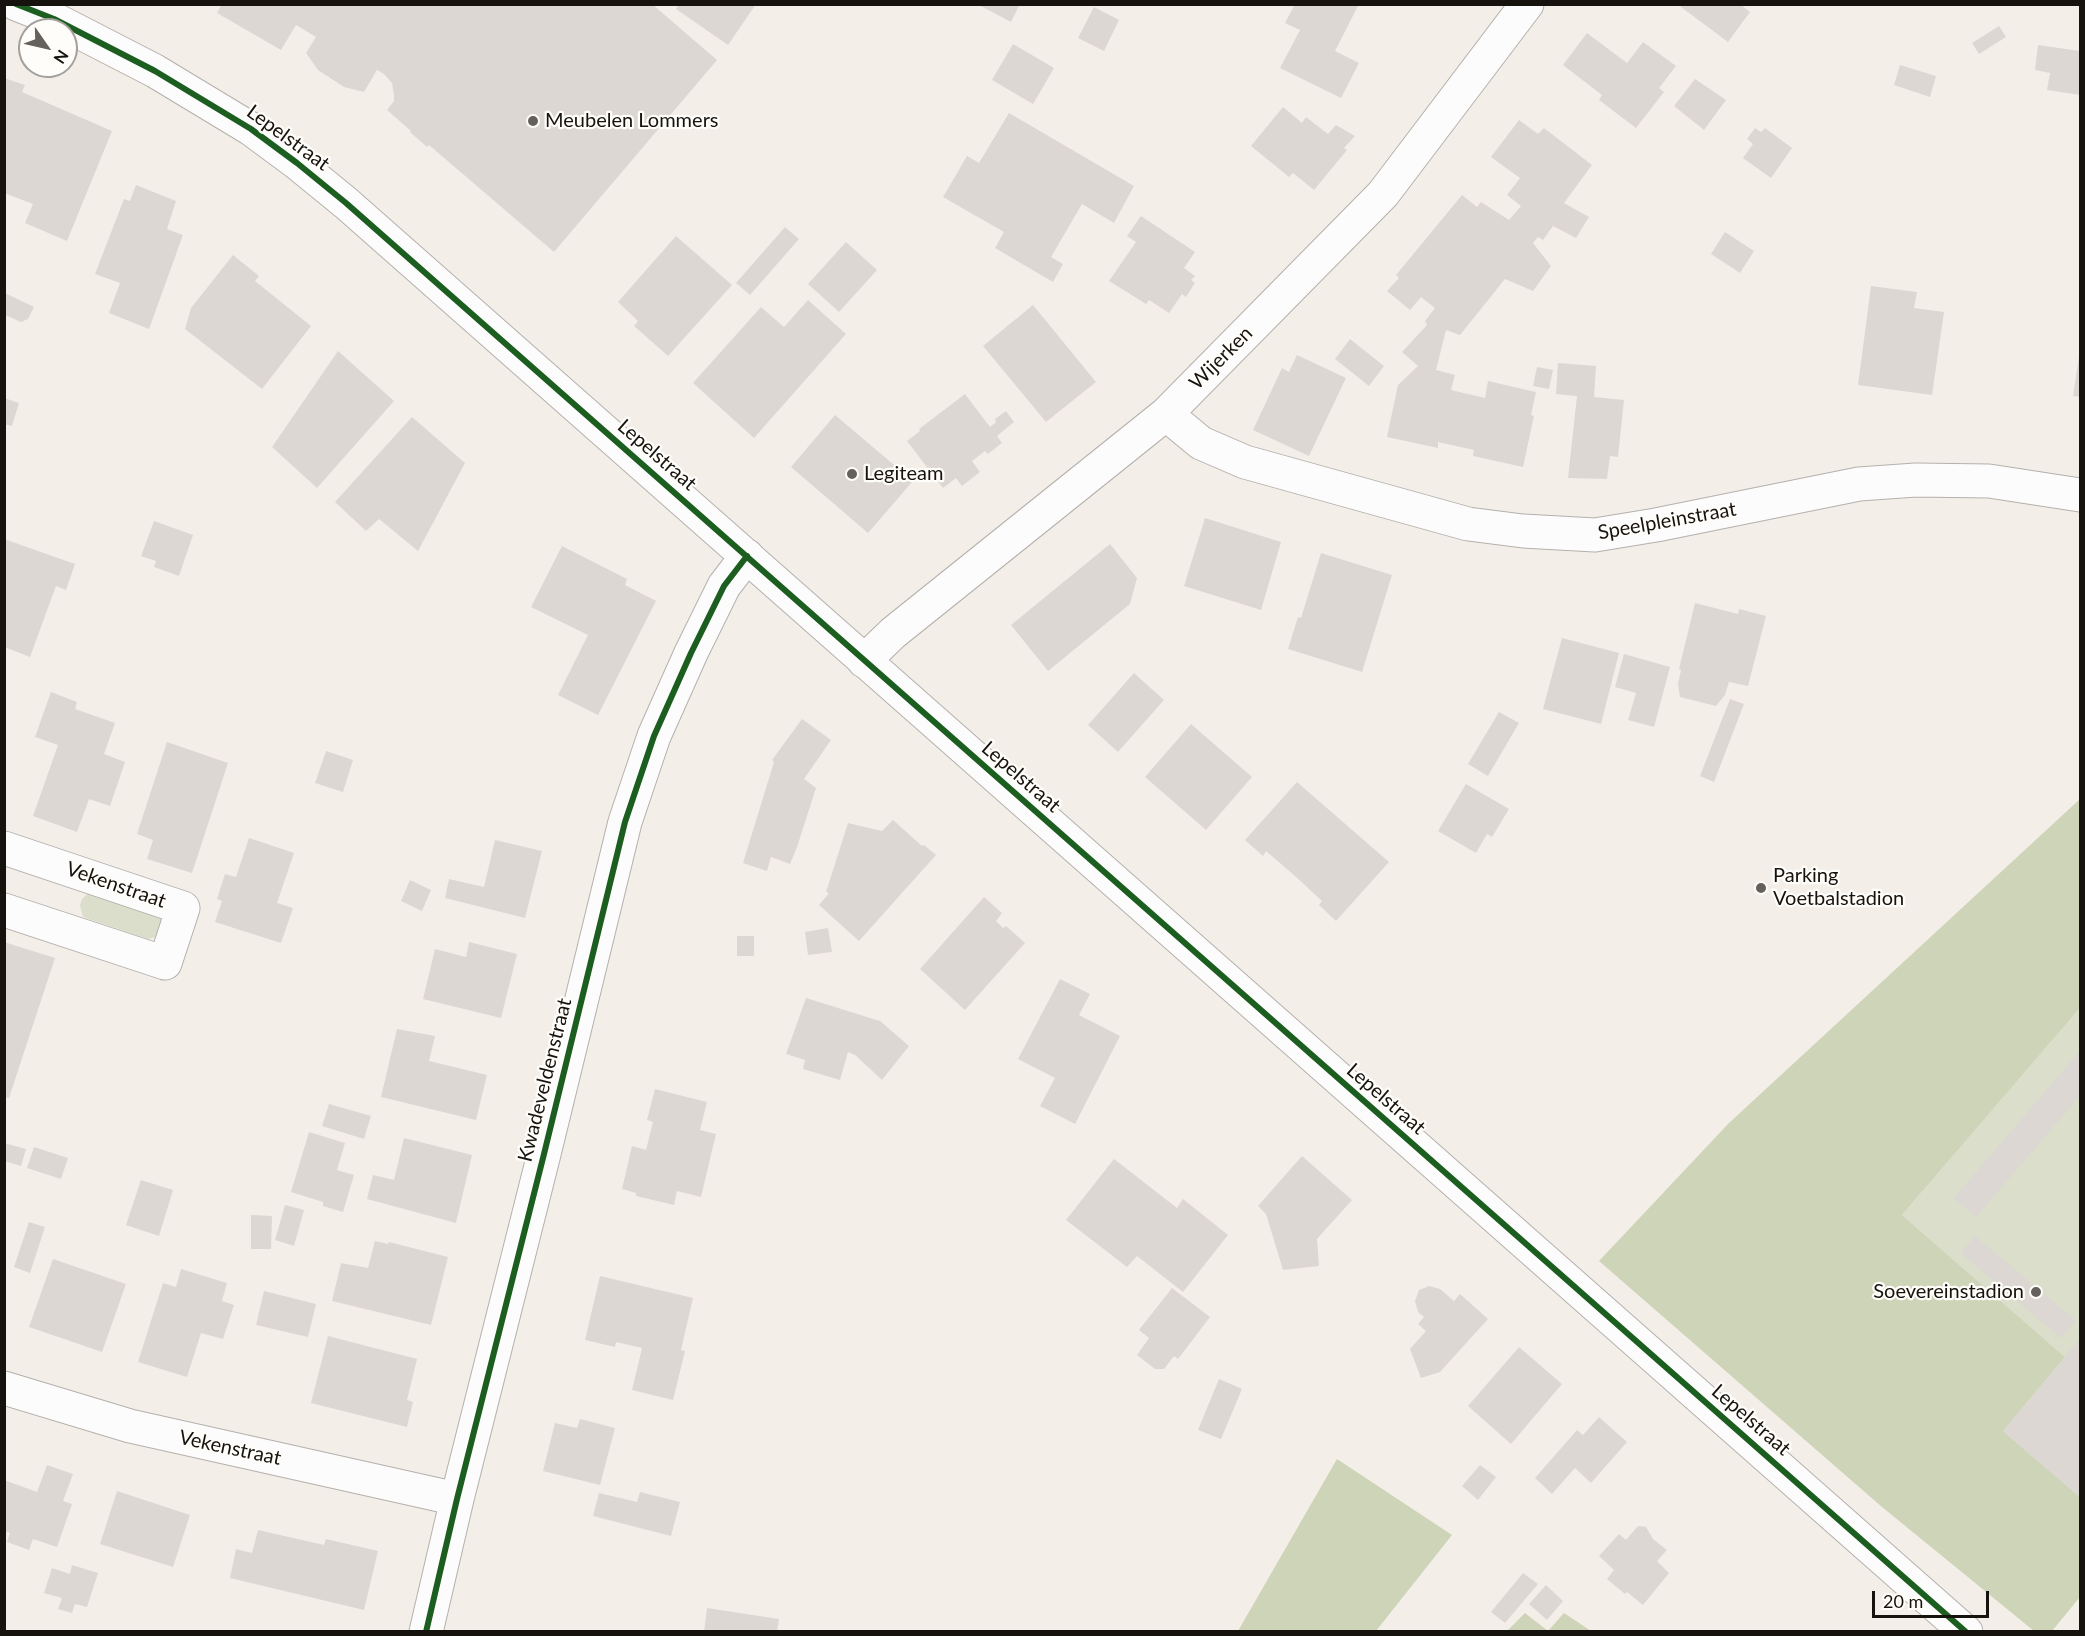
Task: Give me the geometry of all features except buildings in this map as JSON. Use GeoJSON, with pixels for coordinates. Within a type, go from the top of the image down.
{"type":"FeatureCollection","features":[{"type":"Feature","properties":{"kind":"street","name":"Lepelstraat"},"geometry":{"type":"LineString","coordinates":[[16,4],[54,20],[155,71],[250,129],[346,203],[1966,1632]]}},
{"type":"Feature","properties":{"kind":"street","name":"Wijerken"},"geometry":{"type":"LineString","coordinates":[[864,661],[893,633],[1166,414],[1383,194],[1527,4]]}},
{"type":"Feature","properties":{"kind":"street","name":"Speelpleinstraat"},"geometry":{"type":"LineString","coordinates":[[1166,414],[1201,443],[1245,462],[1468,524],[1523,531],[1595,535],[1859,484],[1916,480],[1989,481],[2080,495]]}},
{"type":"Feature","properties":{"kind":"street","name":"Kwadeveldenstraat"},"geometry":{"type":"LineString","coordinates":[[426,1632],[625,822],[654,736],[691,653],[724,586],[747,556]]}},
{"type":"Feature","properties":{"kind":"street","name":"Vekenstraat"},"geometry":{"type":"LineString","coordinates":[[4,848],[183,908],[165,963],[4,910]]}},
{"type":"Feature","properties":{"kind":"street","name":"Vekenstraat"},"geometry":{"type":"LineString","coordinates":[[4,1388],[130,1426],[457,1499]]}},
{"type":"Feature","properties":{"kind":"green space"},"geometry":{"type":"Polygon","coordinates":[[[2080,799],[2080,1008],[1902,1215],[2065,1357],[2003,1431],[2080,1497],[2080,1597],[2052,1631],[2034,1631],[1882,1507],[1599,1261],[1729,1123],[2080,799]]]}},
{"type":"Feature","properties":{"kind":"green space"},"geometry":{"type":"Polygon","coordinates":[[[91,891],[164,918],[160,936],[148,939],[83,917],[80,905],[82,899],[91,891]]]}},
{"type":"Feature","properties":{"kind":"green space","name":"Soevereinstadion"},"geometry":{"type":"Polygon","coordinates":[[[2080,1008],[2080,1497],[2003,1431],[2065,1357],[1902,1215],[2080,1008]]]}},
{"type":"Feature","properties":{"kind":"green space"},"geometry":{"type":"Polygon","coordinates":[[[1337,1459],[1452,1535],[1376,1631],[1238,1631],[1337,1459]]]}},
{"type":"Feature","properties":{"kind":"green space"},"geometry":{"type":"Polygon","coordinates":[[[1525,1613],[1548,1631],[1507,1631],[1525,1613]]]}},
{"type":"Feature","properties":{"kind":"green space"},"geometry":{"type":"Polygon","coordinates":[[[1564,1613],[1591,1631],[1548,1631],[1564,1613]]]}},
{"type":"Feature","properties":{"kind":"cycle path"},"geometry":{"type":"LineString","coordinates":[[16,4],[54,19],[155,71],[251,129],[346,203],[1966,1632]]}},
{"type":"Feature","properties":{"kind":"cycle path"},"geometry":{"type":"LineString","coordinates":[[426,1632],[625,822],[654,736],[691,653],[724,586],[747,556]]}},
{"type":"Feature","properties":{"kind":"place","name":"Meubelen Lommers"},"geometry":{"type":"Point","coordinates":[533,121]}},
{"type":"Feature","properties":{"kind":"place","name":"Legiteam"},"geometry":{"type":"Point","coordinates":[852,474]}},
{"type":"Feature","properties":{"kind":"place","name":"Parking Voetbalstadion"},"geometry":{"type":"Point","coordinates":[1761,888]}},
{"type":"Feature","properties":{"kind":"place","name":"Soevereinstadion"},"geometry":{"type":"Point","coordinates":[2036,1292]}}]}
